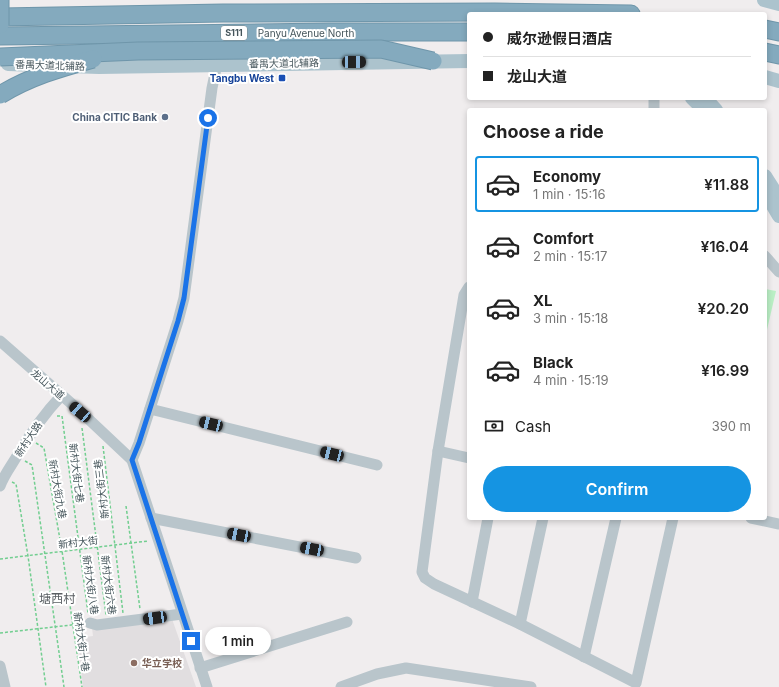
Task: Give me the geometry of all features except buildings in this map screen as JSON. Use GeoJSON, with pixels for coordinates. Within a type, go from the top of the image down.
{"type":"FeatureCollection","features":[{"type":"Feature","properties":{"kind":"highway"},"geometry":{"type":"LineString","coordinates":[[0,0],[0,25]]}},
{"type":"Feature","properties":{"kind":"highway"},"geometry":{"type":"LineString","coordinates":[[503,0],[550,12]]}},
{"type":"Feature","properties":{"kind":"highway","name":"Panyu Avenue North"},"geometry":{"type":"LineString","coordinates":[[0,17],[223,13],[467,12]]}},
{"type":"Feature","properties":{"kind":"highway"},"geometry":{"type":"LineString","coordinates":[[767,29],[779,32]]}},
{"type":"Feature","properties":{"kind":"highway","name":"Panyu Avenue North"},"geometry":{"type":"LineString","coordinates":[[0,36],[467,32]]}},
{"type":"Feature","properties":{"kind":"highway"},"geometry":{"type":"LineString","coordinates":[[0,57],[138,50],[381,49],[433,61]]}},
{"type":"Feature","properties":{"kind":"highway"},"geometry":{"type":"LineString","coordinates":[[0,95],[53,70],[95,58],[138,50]]}},
{"type":"Feature","properties":{"kind":"main road"},"geometry":{"type":"LineString","coordinates":[[764,0],[779,4]]}},
{"type":"Feature","properties":{"kind":"main road","name":"番禺大道北辅路"},"geometry":{"type":"LineString","coordinates":[[99,67],[467,61]]}},
{"type":"Feature","properties":{"kind":"main road","name":"番禺大道北铺路"},"geometry":{"type":"LineString","coordinates":[[0,63],[99,67]]}},
{"type":"Feature","properties":{"kind":"main road"},"geometry":{"type":"LineString","coordinates":[[0,89],[57,75],[99,67]]}},
{"type":"Feature","properties":{"kind":"main road"},"geometry":{"type":"LineString","coordinates":[[767,77],[779,80]]}},
{"type":"Feature","properties":{"kind":"main road"},"geometry":{"type":"LineString","coordinates":[[694,100],[702,108]]}},
{"type":"Feature","properties":{"kind":"main road"},"geometry":{"type":"LineString","coordinates":[[707,100],[714,108]]}},
{"type":"Feature","properties":{"kind":"main road"},"geometry":{"type":"LineString","coordinates":[[767,179],[779,198]]}},
{"type":"Feature","properties":{"kind":"main road"},"geometry":{"type":"LineString","coordinates":[[767,195],[779,216]]}},
{"type":"Feature","properties":{"kind":"street"},"geometry":{"type":"LineString","coordinates":[[132,460],[150,409],[184,298],[212,88],[217,64]]}},
{"type":"Feature","properties":{"kind":"street"},"geometry":{"type":"LineString","coordinates":[[767,258],[779,272]]}},
{"type":"Feature","properties":{"kind":"street"},"geometry":{"type":"LineString","coordinates":[[467,291],[464,296],[438,451],[422,572],[425,578],[434,584],[520,624],[636,682],[673,520]]}},
{"type":"Feature","properties":{"kind":"street","name":"龙山大道"},"geometry":{"type":"LineString","coordinates":[[0,341],[132,460],[206,687]]}},
{"type":"Feature","properties":{"kind":"street","name":"新村大路"},"geometry":{"type":"LineString","coordinates":[[2,481],[46,412],[61,396]]}},
{"type":"Feature","properties":{"kind":"street"},"geometry":{"type":"LineString","coordinates":[[150,409],[378,465]]}},
{"type":"Feature","properties":{"kind":"street"},"geometry":{"type":"LineString","coordinates":[[438,451],[467,458]]}},
{"type":"Feature","properties":{"kind":"street"},"geometry":{"type":"LineString","coordinates":[[151,518],[356,558]]}},
{"type":"Feature","properties":{"kind":"street"},"geometry":{"type":"LineString","coordinates":[[472,602],[488,520]]}},
{"type":"Feature","properties":{"kind":"street"},"geometry":{"type":"LineString","coordinates":[[520,624],[543,520]]}},
{"type":"Feature","properties":{"kind":"street"},"geometry":{"type":"LineString","coordinates":[[584,656],[616,520]]}},
{"type":"Feature","properties":{"kind":"street"},"geometry":{"type":"LineString","coordinates":[[760,520],[779,524]]}},
{"type":"Feature","properties":{"kind":"street"},"geometry":{"type":"LineString","coordinates":[[90,623],[97,626],[182,614]]}},
{"type":"Feature","properties":{"kind":"street"},"geometry":{"type":"LineString","coordinates":[[200,668],[348,622]]}},
{"type":"Feature","properties":{"kind":"street"},"geometry":{"type":"LineString","coordinates":[[0,666],[5,687]]}},
{"type":"Feature","properties":{"kind":"street"},"geometry":{"type":"LineString","coordinates":[[341,687],[377,674],[406,668],[530,687]]}},
{"type":"Feature","properties":{"kind":"path","name":"新村大街七巷"},"geometry":{"type":"LineString","coordinates":[[46,412],[52,417],[62,416],[79,550]]}},
{"type":"Feature","properties":{"kind":"path","name":"新村大街六巷"},"geometry":{"type":"LineString","coordinates":[[80,412],[107,624]]}},
{"type":"Feature","properties":{"kind":"path","name":"新村大街三巷"},"geometry":{"type":"LineString","coordinates":[[101,432],[124,622]]}},
{"type":"Feature","properties":{"kind":"path","name":"新村大街九巷"},"geometry":{"type":"LineString","coordinates":[[28,438],[44,448],[62,551]]}},
{"type":"Feature","properties":{"kind":"path"},"geometry":{"type":"LineString","coordinates":[[17,456],[32,465],[64,687]]}},
{"type":"Feature","properties":{"kind":"path"},"geometry":{"type":"LineString","coordinates":[[2,481],[16,484],[28,556],[46,687]]}},
{"type":"Feature","properties":{"kind":"path"},"geometry":{"type":"LineString","coordinates":[[126,506],[141,619]]}},
{"type":"Feature","properties":{"kind":"path","name":"新村大街"},"geometry":{"type":"LineString","coordinates":[[0,559],[158,540]]}},
{"type":"Feature","properties":{"kind":"path","name":"新村大街八巷"},"geometry":{"type":"LineString","coordinates":[[79,550],[90,623]]}},
{"type":"Feature","properties":{"kind":"path","name":"新村大街十巷"},"geometry":{"type":"LineString","coordinates":[[62,551],[82,687]]}},
{"type":"Feature","properties":{"kind":"path"},"geometry":{"type":"LineString","coordinates":[[0,634],[90,623]]}},
{"type":"Feature","properties":{"kind":"shaded area","name":"华立学校"},"geometry":{"type":"Polygon","coordinates":[[[172,619],[196,687],[83,687],[78,638],[93,636],[92,628],[172,619]]]}},
{"type":"Feature","properties":{"kind":"green space"},"geometry":{"type":"Polygon","coordinates":[[[767,289],[776,291],[767,330],[767,289]]]}},
{"type":"Feature","properties":{"kind":"place","name":"Tangbu West"},"geometry":{"type":"Point","coordinates":[282,78]}},
{"type":"Feature","properties":{"kind":"place","name":"China CITIC Bank"},"geometry":{"type":"Point","coordinates":[165,117]}},
{"type":"Feature","properties":{"kind":"place","name":"华立学校"},"geometry":{"type":"Point","coordinates":[134,663]}},
{"type":"Feature","properties":{"kind":"district","name":"塘西村"},"geometry":{"type":"Point","coordinates":[57,599]}},
{"type":"Feature","properties":{"kind":"route"},"geometry":{"type":"LineString","coordinates":[[191,641],[132,460],[139,443],[184,298],[208,118]]}}]}
